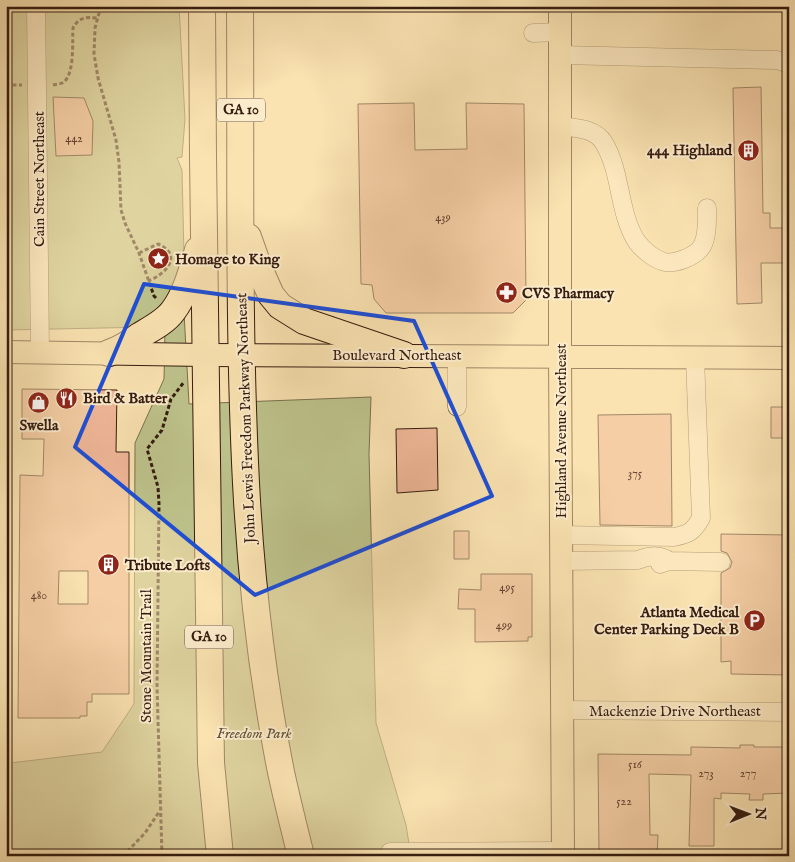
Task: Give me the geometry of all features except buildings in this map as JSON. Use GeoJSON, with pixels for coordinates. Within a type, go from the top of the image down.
{"type":"FeatureCollection","features":[{"type":"Feature","properties":{"kind":"highway","name":"GA 10"},"geometry":{"type":"LineString","coordinates":[[202,6],[211,754],[220,856]]}},
{"type":"Feature","properties":{"kind":"highway","name":"John Lewis Freedom Parkway Northeast"},"geometry":{"type":"LineString","coordinates":[[240,6],[242,354],[246,484],[258,618],[268,694],[281,772],[300,856]]}},
{"type":"Feature","properties":{"kind":"highway"},"geometry":{"type":"LineString","coordinates":[[241,215],[259,268],[271,294],[280,306],[304,321],[404,355]]}},
{"type":"Feature","properties":{"kind":"highway"},"geometry":{"type":"LineString","coordinates":[[109,352],[117,350],[133,341],[156,326],[172,312],[190,276],[204,233]]}},
{"type":"Feature","properties":{"kind":"main road","name":"Highland Avenue Northeast"},"geometry":{"type":"LineString","coordinates":[[560,6],[563,853]]}},
{"type":"Feature","properties":{"kind":"main road","name":"Boulevard Northeast"},"geometry":{"type":"LineString","coordinates":[[6,352],[789,358]]}},
{"type":"Feature","properties":{"kind":"street","name":"Cain Street Northeast"},"geometry":{"type":"LineString","coordinates":[[36,6],[40,351]]}},
{"type":"Feature","properties":{"kind":"street"},"geometry":{"type":"LineString","coordinates":[[533,33],[560,32]]}},
{"type":"Feature","properties":{"kind":"street"},"geometry":{"type":"LineString","coordinates":[[560,55],[777,60],[789,64]]}},
{"type":"Feature","properties":{"kind":"street"},"geometry":{"type":"LineString","coordinates":[[560,126],[595,133],[604,143],[613,166],[628,221],[637,242],[647,253],[665,262],[685,259],[700,249],[707,228],[707,208]]}},
{"type":"Feature","properties":{"kind":"street"},"geometry":{"type":"LineString","coordinates":[[457,355],[457,407]]}},
{"type":"Feature","properties":{"kind":"street"},"geometry":{"type":"LineString","coordinates":[[562,535],[674,537],[687,535],[696,528],[701,518],[696,357]]}},
{"type":"Feature","properties":{"kind":"street"},"geometry":{"type":"LineString","coordinates":[[562,561],[638,560],[646,557],[664,557],[669,561],[721,562]]}},
{"type":"Feature","properties":{"kind":"street","name":"Mackenzie Drive Northeast"},"geometry":{"type":"LineString","coordinates":[[562,710],[789,712]]}},
{"type":"Feature","properties":{"kind":"street"},"geometry":{"type":"LineString","coordinates":[[390,852],[563,853]]}},
{"type":"Feature","properties":{"kind":"path"},"geometry":{"type":"LineString","coordinates":[[100,6],[94,41],[95,64],[116,140],[121,210],[154,296],[158,301]]}},
{"type":"Feature","properties":{"kind":"path"},"geometry":{"type":"LineString","coordinates":[[6,85],[61,84],[66,80],[71,64],[73,28],[76,21],[81,18],[97,18]]}},
{"type":"Feature","properties":{"kind":"path"},"geometry":{"type":"LineString","coordinates":[[139,253],[158,244],[169,252],[171,262],[165,271],[158,277],[148,281]]}},
{"type":"Feature","properties":{"kind":"path","name":"Stone Mountain Trail"},"geometry":{"type":"LineString","coordinates":[[162,856],[159,812],[157,686],[158,487],[147,449],[162,430],[171,398],[186,380]]}},
{"type":"Feature","properties":{"kind":"path"},"geometry":{"type":"LineString","coordinates":[[123,856],[145,833],[159,812]]}},
{"type":"Feature","properties":{"kind":"highlighted area"},"geometry":{"type":"Polygon","coordinates":[[[144,284],[414,321],[492,496],[255,595],[75,447],[144,284]]]}},
{"type":"Feature","properties":{"kind":"green space","name":"Freedom Park"},"geometry":{"type":"Polygon","coordinates":[[[6,6],[179,6],[185,119],[182,157],[177,158],[182,170],[184,256],[181,257],[189,404],[371,397],[369,454],[376,723],[406,825],[411,856],[10,856],[10,763],[102,752],[134,704],[135,443],[164,379],[165,331],[151,327],[6,330],[6,6]]]}},
{"type":"Feature","properties":{"kind":"place","name":"444 Highland"},"geometry":{"type":"Point","coordinates":[748,150]}},
{"type":"Feature","properties":{"kind":"place","name":"Homage to King"},"geometry":{"type":"Point","coordinates":[159,259]}},
{"type":"Feature","properties":{"kind":"place","name":"CVS Pharmacy"},"geometry":{"type":"Point","coordinates":[506,293]}},
{"type":"Feature","properties":{"kind":"place","name":"Bird & Batter"},"geometry":{"type":"Point","coordinates":[67,398]}},
{"type":"Feature","properties":{"kind":"place","name":"Swella"},"geometry":{"type":"Point","coordinates":[39,402]}},
{"type":"Feature","properties":{"kind":"place","name":"Tribute Lofts"},"geometry":{"type":"Point","coordinates":[109,565]}},
{"type":"Feature","properties":{"kind":"place","name":"Atlanta Medical Center Parking Deck B"},"geometry":{"type":"Point","coordinates":[755,621]}}]}
